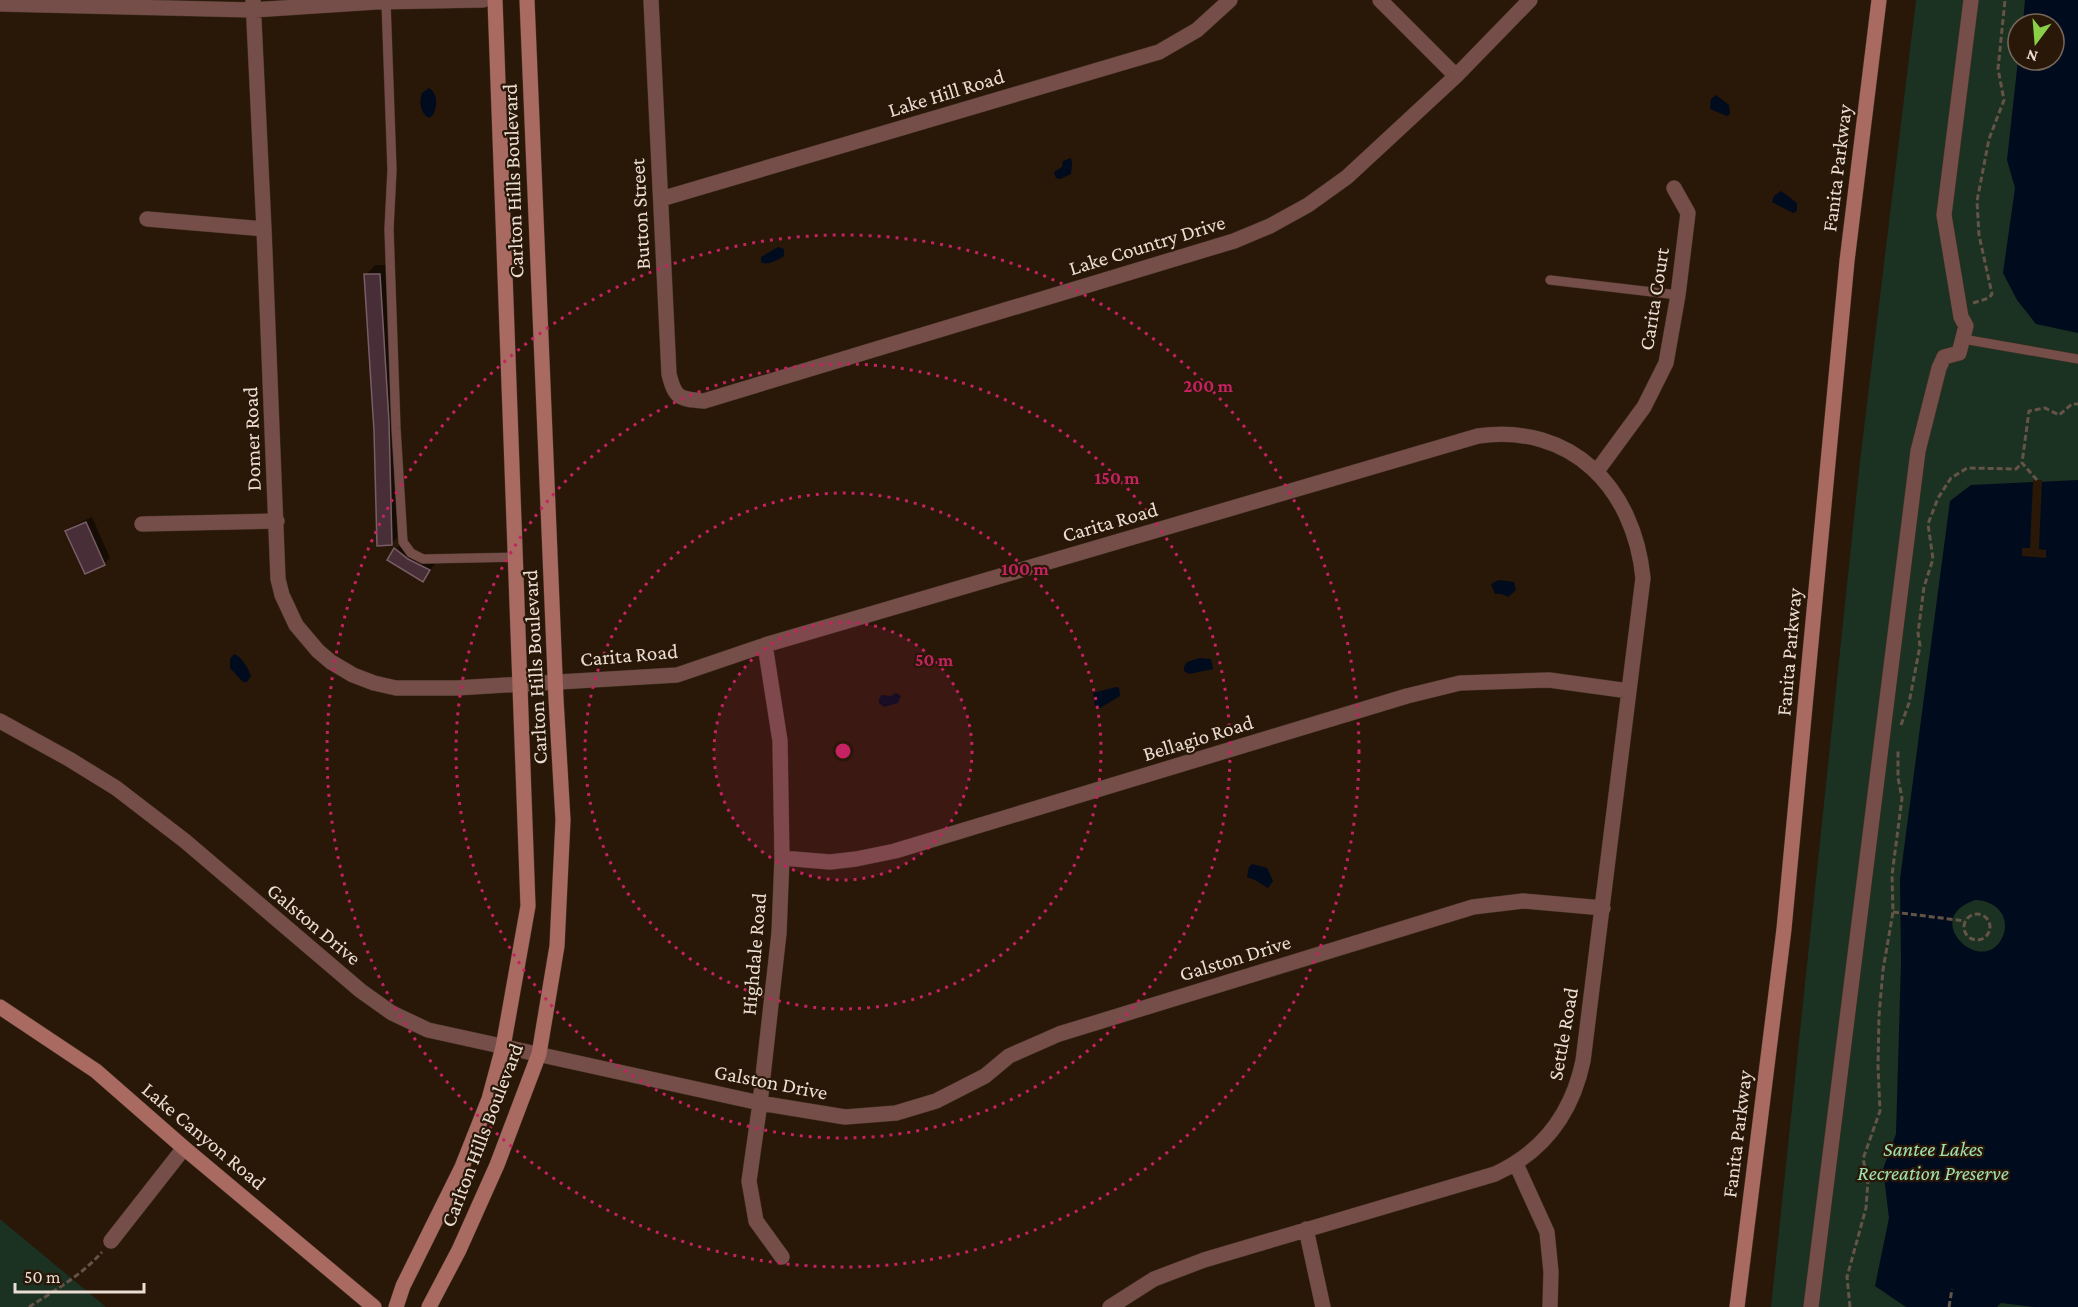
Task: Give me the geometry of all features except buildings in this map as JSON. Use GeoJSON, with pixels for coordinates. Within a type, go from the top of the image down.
{"type":"FeatureCollection","features":[{"type":"Feature","properties":{"kind":"street"},"geometry":{"type":"LineString","coordinates":[[0,4],[252,5],[483,0]]}},
{"type":"Feature","properties":{"kind":"street","name":"Carlton Hills Boulevard"},"geometry":{"type":"LineString","coordinates":[[396,1307],[403,1286],[462,1167],[489,1099],[503,1047],[528,906],[495,0]]}},
{"type":"Feature","properties":{"kind":"street","name":"Carlton Hills Boulevard"},"geometry":{"type":"LineString","coordinates":[[429,1307],[459,1250],[497,1165],[539,1054],[557,946],[563,820],[526,0]]}},
{"type":"Feature","properties":{"kind":"street","name":"Button Street"},"geometry":{"type":"LineString","coordinates":[[651,0],[669,374],[673,391],[684,399],[704,401]]}},
{"type":"Feature","properties":{"kind":"street","name":"Lake Hill Road"},"geometry":{"type":"LineString","coordinates":[[661,199],[1159,52],[1197,30],[1230,0]]}},
{"type":"Feature","properties":{"kind":"street"},"geometry":{"type":"LineString","coordinates":[[1380,0],[1456,76]]}},
{"type":"Feature","properties":{"kind":"street","name":"Lake Country Drive"},"geometry":{"type":"LineString","coordinates":[[704,401],[1206,250],[1270,226],[1308,205],[1347,177],[1456,76],[1530,0]]}},
{"type":"Feature","properties":{"kind":"street","name":"Fanita Parkway"},"geometry":{"type":"LineString","coordinates":[[1737,1307],[1784,929],[1847,261],[1879,0]]}},
{"type":"Feature","properties":{"kind":"street"},"geometry":{"type":"LineString","coordinates":[[1811,1307],[1918,451],[1939,368],[1944,357],[1959,353],[1966,326],[1959,307],[1944,215],[1971,0]]}},
{"type":"Feature","properties":{"kind":"street","name":"Domer Road"},"geometry":{"type":"LineString","coordinates":[[252,5],[277,522],[277,570],[282,595],[288,610],[306,639],[318,651],[344,671],[374,683],[396,688],[456,688],[521,683]]}},
{"type":"Feature","properties":{"kind":"street","name":"Carita Court"},"geometry":{"type":"LineString","coordinates":[[1597,471],[1644,407],[1666,363],[1678,295],[1688,213],[1674,188]]}},
{"type":"Feature","properties":{"kind":"street"},"geometry":{"type":"LineString","coordinates":[[147,219],[264,229]]}},
{"type":"Feature","properties":{"kind":"street","name":"Carita Road"},"geometry":{"type":"LineString","coordinates":[[521,683],[677,675],[765,645],[1478,436],[1511,433],[1547,440],[1575,454],[1597,471]]}},
{"type":"Feature","properties":{"kind":"street","name":"Settle Road"},"geometry":{"type":"LineString","coordinates":[[1110,1307],[1154,1278],[1204,1260],[1495,1174],[1516,1164],[1544,1141],[1566,1112],[1580,1079],[1643,578],[1641,561],[1626,513],[1597,471]]}},
{"type":"Feature","properties":{"kind":"street"},"geometry":{"type":"LineString","coordinates":[[142,524],[277,522]]}},
{"type":"Feature","properties":{"kind":"street","name":"Highdale Road"},"geometry":{"type":"LineString","coordinates":[[765,645],[780,741],[782,858],[779,933],[760,1103],[748,1181],[756,1221],[782,1257]]}},
{"type":"Feature","properties":{"kind":"street","name":"Bellagio Road"},"geometry":{"type":"LineString","coordinates":[[782,858],[856,860],[896,851],[1407,696],[1460,684],[1549,680],[1629,691]]}},
{"type":"Feature","properties":{"kind":"street","name":"Galston Drive"},"geometry":{"type":"LineString","coordinates":[[0,721],[116,788],[185,841],[376,1003],[407,1021],[428,1030],[503,1047],[760,1103],[844,1117],[896,1113],[936,1101],[985,1076],[1009,1056],[1059,1034],[1473,908],[1523,901],[1603,908]]}},
{"type":"Feature","properties":{"kind":"street","name":"Lake Canyon Road"},"geometry":{"type":"LineString","coordinates":[[0,1007],[96,1071],[374,1307]]}},
{"type":"Feature","properties":{"kind":"street"},"geometry":{"type":"LineString","coordinates":[[111,1241],[184,1148]]}},
{"type":"Feature","properties":{"kind":"street"},"geometry":{"type":"LineString","coordinates":[[1516,1164],[1547,1232],[1551,1272],[1550,1307]]}},
{"type":"Feature","properties":{"kind":"street"},"geometry":{"type":"LineString","coordinates":[[1306,1229],[1323,1307]]}},
{"type":"Feature","properties":{"kind":"lane"},"geometry":{"type":"LineString","coordinates":[[380,1],[392,170],[389,228],[396,428],[403,542],[411,553],[423,559],[516,557]]}},
{"type":"Feature","properties":{"kind":"lane"},"geometry":{"type":"LineString","coordinates":[[1550,280],[1678,295]]}},
{"type":"Feature","properties":{"kind":"lane"},"geometry":{"type":"LineString","coordinates":[[1963,339],[2078,359]]}},
{"type":"Feature","properties":{"kind":"path"},"geometry":{"type":"LineString","coordinates":[[1959,307],[1989,298],[1992,294],[1979,235],[1977,201],[1989,139],[2004,100],[1998,69],[2005,0]]}},
{"type":"Feature","properties":{"kind":"path"},"geometry":{"type":"LineString","coordinates":[[1899,732],[1909,703],[1920,646],[1917,633],[1924,587],[1933,559],[1928,524],[1938,498],[1951,478],[1967,468],[2016,469],[2022,463],[2029,411],[2046,408],[2059,415],[2072,404],[2078,404]]}},
{"type":"Feature","properties":{"kind":"path"},"geometry":{"type":"LineString","coordinates":[[2022,463],[2037,480]]}},
{"type":"Feature","properties":{"kind":"path"},"geometry":{"type":"LineString","coordinates":[[1850,1307],[1847,1277],[1866,1208],[1868,1180],[1863,1159],[1880,1111],[1879,1016],[1883,970],[1893,912],[1892,875],[1902,798],[1898,778],[1899,744]]}},
{"type":"Feature","properties":{"kind":"path"},"geometry":{"type":"LineString","coordinates":[[1893,912],[1965,921]]}},
{"type":"Feature","properties":{"kind":"path"},"geometry":{"type":"LineString","coordinates":[[1976,914],[1986,917],[1991,926],[1988,936],[1978,941],[1968,938],[1963,929],[1965,921],[1971,915],[1976,914]]}},
{"type":"Feature","properties":{"kind":"path"},"geometry":{"type":"LineString","coordinates":[[29,1307],[87,1268],[111,1241]]}},
{"type":"Feature","properties":{"kind":"path"},"geometry":{"type":"LineString","coordinates":[[1949,1307],[1952,1289]]}},
{"type":"Feature","properties":{"kind":"green space","name":"Santee Lakes Recreation Preserve"},"geometry":{"type":"Polygon","coordinates":[[[1916,0],[2078,0],[2078,1307],[1771,1307],[1860,461],[1916,0]]]}},
{"type":"Feature","properties":{"kind":"green space"},"geometry":{"type":"Polygon","coordinates":[[[0,1219],[106,1307],[0,1307],[0,1219]]]}},
{"type":"Feature","properties":{"kind":"water"},"geometry":{"type":"Polygon","coordinates":[[[2025,0],[2078,0],[2078,333],[2036,324],[2017,300],[2003,273],[2015,188],[2007,160],[2017,72],[2066,72],[2066,12],[2024,12],[2025,0]]]}},
{"type":"Feature","properties":{"kind":"water"},"geometry":{"type":"Polygon","coordinates":[[[429,88],[436,100],[433,115],[429,118],[422,110],[421,100],[422,93],[429,88]]]}},
{"type":"Feature","properties":{"kind":"water"},"geometry":{"type":"Polygon","coordinates":[[[1716,95],[1729,105],[1730,114],[1727,116],[1710,109],[1711,99],[1716,95]]]}},
{"type":"Feature","properties":{"kind":"water"},"geometry":{"type":"Polygon","coordinates":[[[1071,158],[1071,174],[1060,179],[1056,178],[1054,172],[1062,167],[1063,161],[1071,158]]]}},
{"type":"Feature","properties":{"kind":"water"},"geometry":{"type":"Polygon","coordinates":[[[1781,191],[1797,203],[1797,211],[1793,213],[1772,202],[1774,196],[1781,191]]]}},
{"type":"Feature","properties":{"kind":"water"},"geometry":{"type":"Polygon","coordinates":[[[778,247],[784,249],[784,256],[770,263],[761,262],[761,257],[778,247]]]}},
{"type":"Feature","properties":{"kind":"water"},"geometry":{"type":"Polygon","coordinates":[[[2078,480],[2078,1307],[2035,1307],[2001,1303],[1997,1307],[1906,1307],[1875,1286],[1889,1218],[1883,1169],[1896,1134],[1901,962],[1900,879],[1950,501],[1971,485],[2078,480]],[[1975,900],[1959,909],[1953,920],[1954,931],[1960,942],[1971,949],[1983,952],[1994,948],[2003,936],[2005,922],[2000,910],[1975,900]]]}},
{"type":"Feature","properties":{"kind":"water"},"geometry":{"type":"Polygon","coordinates":[[[1499,580],[1514,582],[1516,590],[1508,597],[1495,594],[1491,584],[1499,580]]]}},
{"type":"Feature","properties":{"kind":"water"},"geometry":{"type":"Polygon","coordinates":[[[234,654],[242,660],[251,676],[247,682],[243,682],[230,668],[230,659],[234,654]]]}},
{"type":"Feature","properties":{"kind":"water"},"geometry":{"type":"Polygon","coordinates":[[[1200,658],[1211,659],[1213,669],[1189,674],[1184,671],[1187,662],[1200,658]]]}},
{"type":"Feature","properties":{"kind":"water"},"geometry":{"type":"Polygon","coordinates":[[[1119,688],[1120,696],[1100,708],[1095,706],[1093,693],[1119,688]]]}},
{"type":"Feature","properties":{"kind":"water"},"geometry":{"type":"Polygon","coordinates":[[[896,693],[901,696],[898,703],[884,707],[879,703],[882,695],[891,696],[896,693]]]}},
{"type":"Feature","properties":{"kind":"water"},"geometry":{"type":"Polygon","coordinates":[[[1252,864],[1267,868],[1273,881],[1268,888],[1247,877],[1252,864]]]}},
{"type":"Feature","properties":{"kind":"pier"},"geometry":{"type":"Polygon","coordinates":[[[2033,480],[2042,480],[2039,549],[2046,550],[2046,558],[2022,556],[2022,548],[2030,548],[2033,480]]]}}]}
